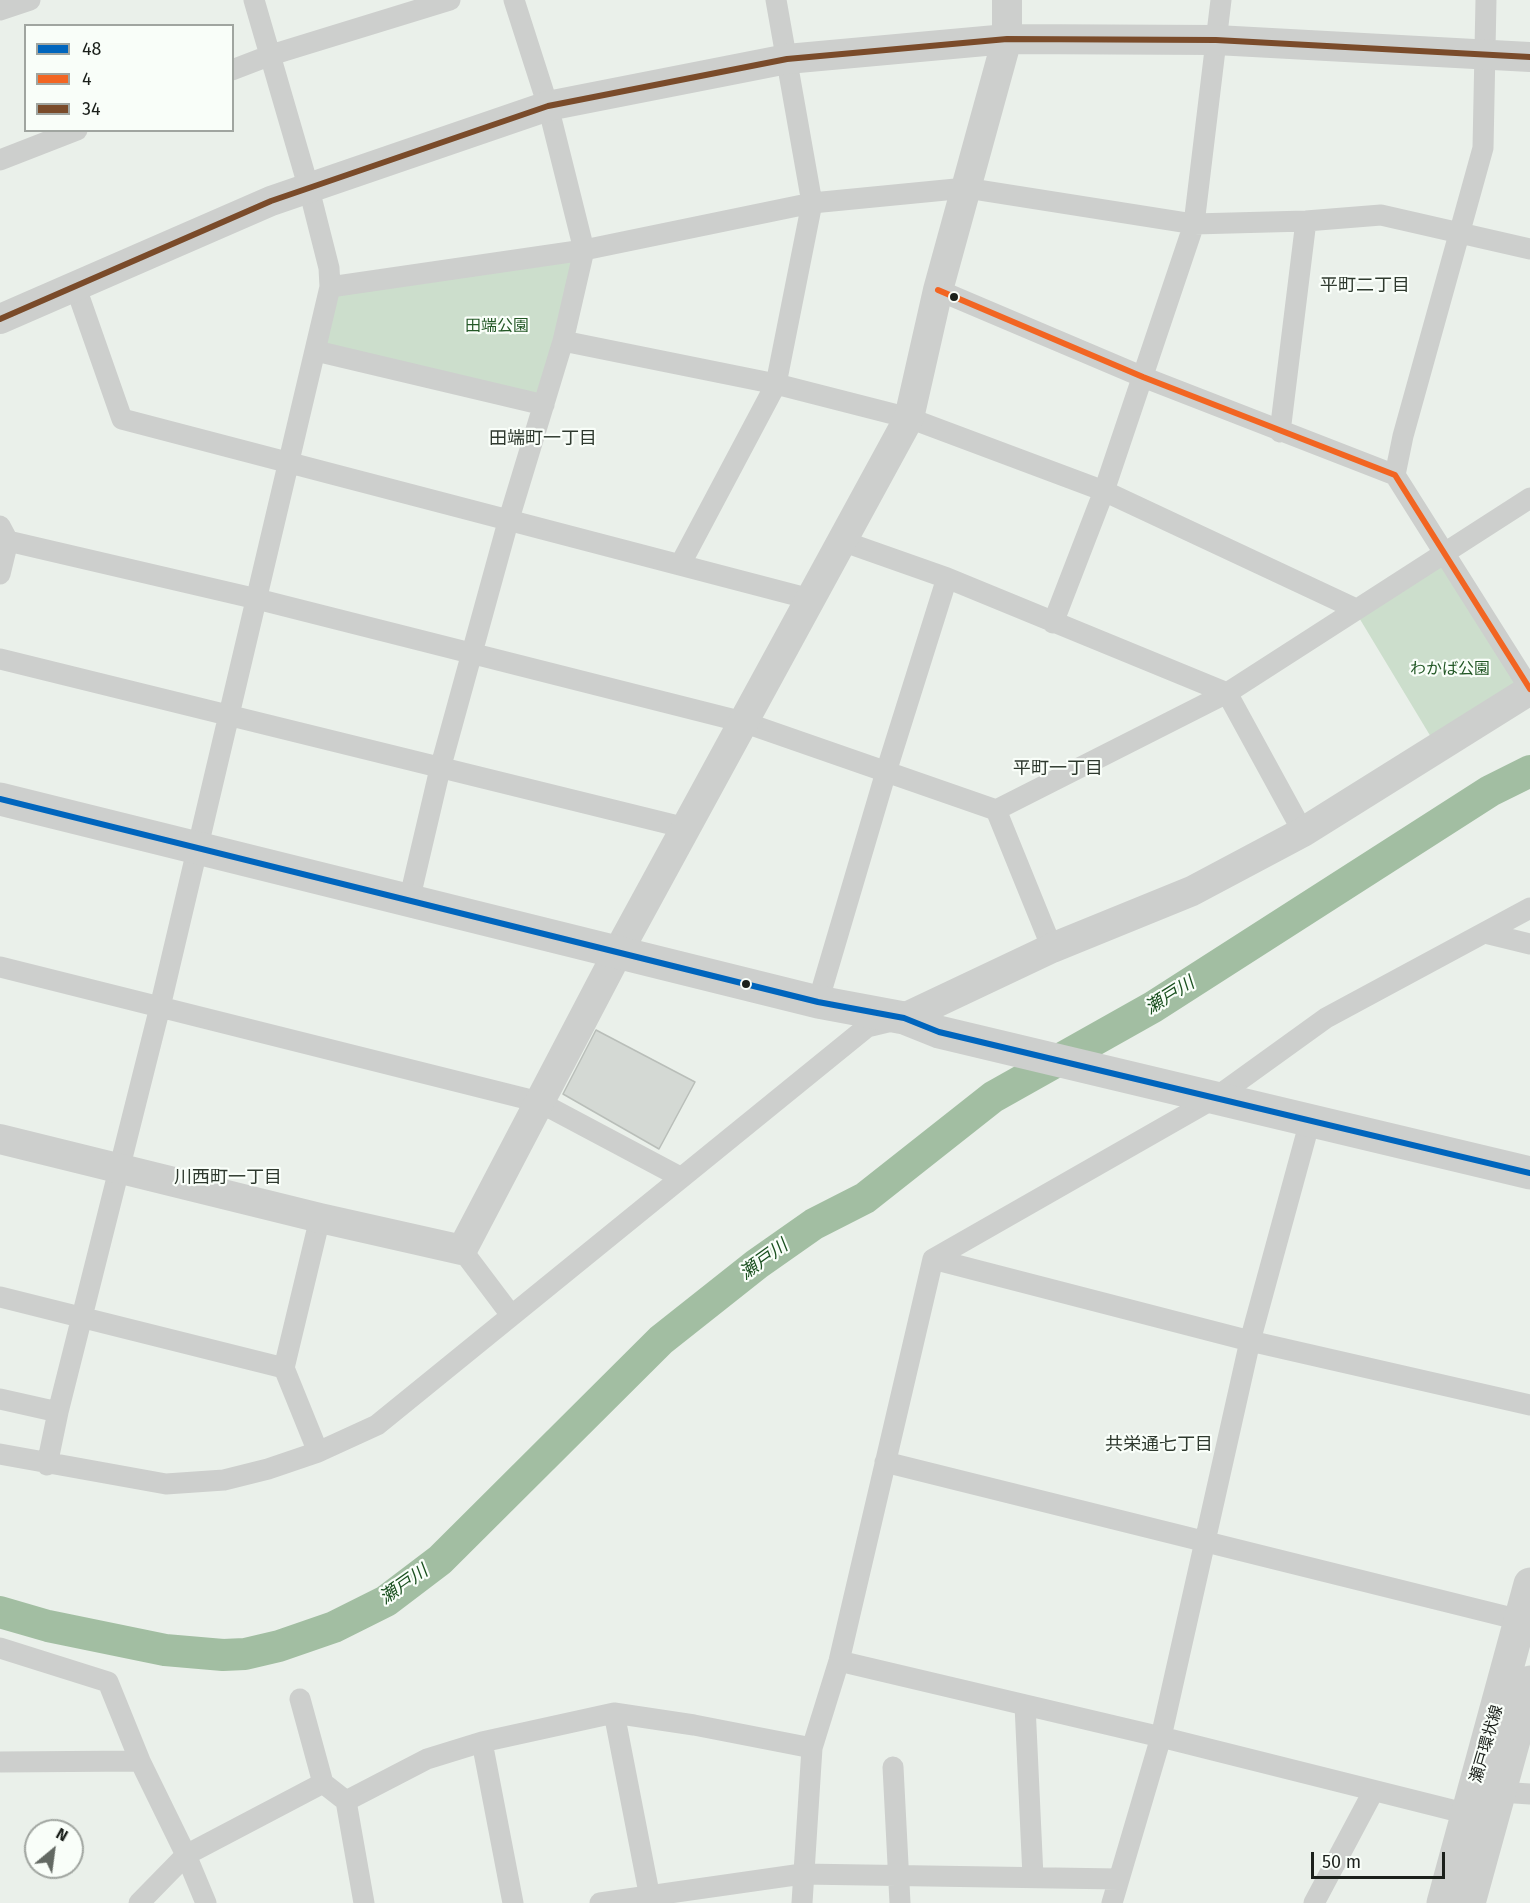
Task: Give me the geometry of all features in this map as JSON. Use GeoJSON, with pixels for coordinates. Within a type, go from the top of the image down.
{"type":"FeatureCollection","features":[{"type":"Feature","properties":{"kind":"main road"},"geometry":{"type":"LineString","coordinates":[[0,799],[818,1002],[904,1018],[939,1032],[1530,1173]]}},
{"type":"Feature","properties":{"kind":"main road","name":"瀬戸環状線"},"geometry":{"type":"LineString","coordinates":[[1443,1903],[1530,1584]]}},
{"type":"Feature","properties":{"kind":"main road","name":"瀬戸環状線"},"geometry":{"type":"LineString","coordinates":[[1469,1903],[1515,1793],[1530,1682]]}},
{"type":"Feature","properties":{"kind":"street"},"geometry":{"type":"LineString","coordinates":[[0,10],[30,0]]}},
{"type":"Feature","properties":{"kind":"street"},"geometry":{"type":"LineString","coordinates":[[47,1465],[118,1168],[160,1007],[330,287],[329,268],[309,189],[254,0]]}},
{"type":"Feature","properties":{"kind":"street"},"geometry":{"type":"LineString","coordinates":[[234,69],[271,55],[450,0]]}},
{"type":"Feature","properties":{"kind":"street"},"geometry":{"type":"LineString","coordinates":[[409,901],[472,653],[508,522],[563,341],[584,250],[548,106],[514,0]]}},
{"type":"Feature","properties":{"kind":"street"},"geometry":{"type":"LineString","coordinates":[[681,563],[776,384],[812,203],[776,0]]}},
{"type":"Feature","properties":{"kind":"street"},"geometry":{"type":"LineString","coordinates":[[462,1250],[618,952],[909,418],[938,290],[1007,39],[1006,0]]}},
{"type":"Feature","properties":{"kind":"street"},"geometry":{"type":"LineString","coordinates":[[1053,623],[1104,491],[1194,224],[1221,0]]}},
{"type":"Feature","properties":{"kind":"street"},"geometry":{"type":"LineString","coordinates":[[1395,475],[1403,436],[1483,148],[1483,53],[1486,0]]}},
{"type":"Feature","properties":{"kind":"street"},"geometry":{"type":"LineString","coordinates":[[0,320],[75,285],[271,201],[548,106],[787,59],[1007,39],[1216,40],[1530,57]]}},
{"type":"Feature","properties":{"kind":"street"},"geometry":{"type":"LineString","coordinates":[[0,160],[72,132]]}},
{"type":"Feature","properties":{"kind":"street"},"geometry":{"type":"LineString","coordinates":[[330,287],[584,250],[812,203],[966,188],[1194,224],[1306,221],[1381,215],[1530,249]]}},
{"type":"Feature","properties":{"kind":"street"},"geometry":{"type":"LineString","coordinates":[[1280,432],[1306,221]]}},
{"type":"Feature","properties":{"kind":"street"},"geometry":{"type":"LineString","coordinates":[[75,285],[122,419],[508,522],[681,563],[810,598]]}},
{"type":"Feature","properties":{"kind":"street"},"geometry":{"type":"LineString","coordinates":[[0,1454],[47,1465],[166,1484],[224,1480],[268,1469],[318,1452],[377,1425],[867,1027],[904,1018],[1052,948],[1192,891],[1303,832],[1530,689],[1395,475],[1143,377],[938,290]]}},
{"type":"Feature","properties":{"kind":"street"},"geometry":{"type":"LineString","coordinates":[[563,341],[776,384],[909,418],[1104,491],[1356,609]]}},
{"type":"Feature","properties":{"kind":"street"},"geometry":{"type":"LineString","coordinates":[[316,351],[544,405]]}},
{"type":"Feature","properties":{"kind":"street"},"geometry":{"type":"LineString","coordinates":[[0,574],[4,533],[743,722],[996,810],[1227,693],[1530,498]]}},
{"type":"Feature","properties":{"kind":"street"},"geometry":{"type":"LineString","coordinates":[[842,541],[947,578],[1227,693],[1303,832]]}},
{"type":"Feature","properties":{"kind":"street"},"geometry":{"type":"LineString","coordinates":[[818,1002],[886,772],[947,578]]}},
{"type":"Feature","properties":{"kind":"street"},"geometry":{"type":"LineString","coordinates":[[0,659],[686,828]]}},
{"type":"Feature","properties":{"kind":"street"},"geometry":{"type":"LineString","coordinates":[[996,810],[1052,948]]}},
{"type":"Feature","properties":{"kind":"street"},"geometry":{"type":"LineString","coordinates":[[802,1903],[802,1874],[812,1748],[839,1661],[933,1259],[1326,1018],[1530,908]]}},
{"type":"Feature","properties":{"kind":"street"},"geometry":{"type":"LineString","coordinates":[[1485,933],[1530,944]]}},
{"type":"Feature","properties":{"kind":"street"},"geometry":{"type":"LineString","coordinates":[[0,967],[539,1102],[680,1177]]}},
{"type":"Feature","properties":{"kind":"street"},"geometry":{"type":"LineString","coordinates":[[1112,1903],[1161,1737],[1250,1341],[1310,1121]]}},
{"type":"Feature","properties":{"kind":"street"},"geometry":{"type":"LineString","coordinates":[[0,1139],[320,1218],[462,1250],[511,1315]]}},
{"type":"Feature","properties":{"kind":"street"},"geometry":{"type":"LineString","coordinates":[[318,1452],[284,1368],[320,1218]]}},
{"type":"Feature","properties":{"kind":"street"},"geometry":{"type":"LineString","coordinates":[[933,1259],[1250,1341],[1530,1405]]}},
{"type":"Feature","properties":{"kind":"street"},"geometry":{"type":"LineString","coordinates":[[0,1298],[284,1368]]}},
{"type":"Feature","properties":{"kind":"street"},"geometry":{"type":"LineString","coordinates":[[0,1399],[58,1413]]}},
{"type":"Feature","properties":{"kind":"street"},"geometry":{"type":"LineString","coordinates":[[885,1462],[1520,1620]]}},
{"type":"Feature","properties":{"kind":"street"},"geometry":{"type":"LineString","coordinates":[[0,1648],[108,1682],[140,1761],[186,1855],[206,1903]]}},
{"type":"Feature","properties":{"kind":"street"},"geometry":{"type":"LineString","coordinates":[[839,1661],[1161,1737],[1468,1814]]}},
{"type":"Feature","properties":{"kind":"street"},"geometry":{"type":"LineString","coordinates":[[300,1699],[323,1783],[346,1801],[364,1903]]}},
{"type":"Feature","properties":{"kind":"street"},"geometry":{"type":"LineString","coordinates":[[1024,1705],[1033,1877]]}},
{"type":"Feature","properties":{"kind":"street"},"geometry":{"type":"LineString","coordinates":[[346,1801],[427,1759],[482,1742],[614,1713],[694,1725],[812,1748]]}},
{"type":"Feature","properties":{"kind":"street"},"geometry":{"type":"LineString","coordinates":[[614,1713],[651,1899]]}},
{"type":"Feature","properties":{"kind":"street"},"geometry":{"type":"LineString","coordinates":[[482,1742],[513,1903]]}},
{"type":"Feature","properties":{"kind":"street"},"geometry":{"type":"LineString","coordinates":[[0,1762],[140,1761]]}},
{"type":"Feature","properties":{"kind":"street"},"geometry":{"type":"LineString","coordinates":[[893,1767],[900,1903]]}},
{"type":"Feature","properties":{"kind":"street"},"geometry":{"type":"LineString","coordinates":[[140,1903],[186,1855],[323,1783]]}},
{"type":"Feature","properties":{"kind":"street"},"geometry":{"type":"LineString","coordinates":[[1314,1903],[1373,1792]]}},
{"type":"Feature","properties":{"kind":"street"},"geometry":{"type":"LineString","coordinates":[[600,1903],[651,1899],[802,1874],[1118,1879]]}},
{"type":"Feature","properties":{"kind":"green space","name":"田端公園"},"geometry":{"type":"Polygon","coordinates":[[[577,257],[537,396],[325,344],[336,294],[577,257]]]}},
{"type":"Feature","properties":{"kind":"green space","name":"わかば公園"},"geometry":{"type":"Polygon","coordinates":[[[1443,562],[1524,690],[1437,747],[1358,616],[1443,562]]]}},
{"type":"Feature","properties":{"kind":"building"},"geometry":{"type":"Polygon","coordinates":[[[596,1030],[695,1082],[659,1149],[563,1094],[596,1030]]]}},
{"type":"Feature","properties":{"kind":"waterway","name":"瀬戸川"},"geometry":{"type":"LineString","coordinates":[[0,1612],[48,1626],[165,1650],[223,1655],[245,1654],[279,1646],[334,1627],[386,1601],[440,1560],[661,1340],[757,1264],[814,1224],[865,1198],[993,1097],[1153,1007],[1490,791],[1530,771]]}},
{"type":"Feature","properties":{"kind":"transit line","name":"34"},"geometry":{"type":"LineString","coordinates":[[0,319],[271,201],[548,106],[787,59],[1007,39],[1216,40],[1530,57]]}},
{"type":"Feature","properties":{"kind":"transit line","name":"4"},"geometry":{"type":"LineString","coordinates":[[938,290],[1143,377],[1395,475],[1530,689]]}},
{"type":"Feature","properties":{"kind":"transit line","name":"48"},"geometry":{"type":"LineString","coordinates":[[0,799],[818,1002],[904,1018],[939,1032],[1530,1173]]}},
{"type":"Feature","properties":{"kind":"district","name":"平町二丁目"},"geometry":{"type":"Point","coordinates":[1365,286]}},
{"type":"Feature","properties":{"kind":"district","name":"田端町一丁目"},"geometry":{"type":"Point","coordinates":[543,439]}},
{"type":"Feature","properties":{"kind":"district","name":"平町一丁目"},"geometry":{"type":"Point","coordinates":[1058,769]}},
{"type":"Feature","properties":{"kind":"district","name":"川西町一丁目"},"geometry":{"type":"Point","coordinates":[228,1178]}},
{"type":"Feature","properties":{"kind":"district","name":"共栄通七丁目"},"geometry":{"type":"Point","coordinates":[1159,1445]}}]}
